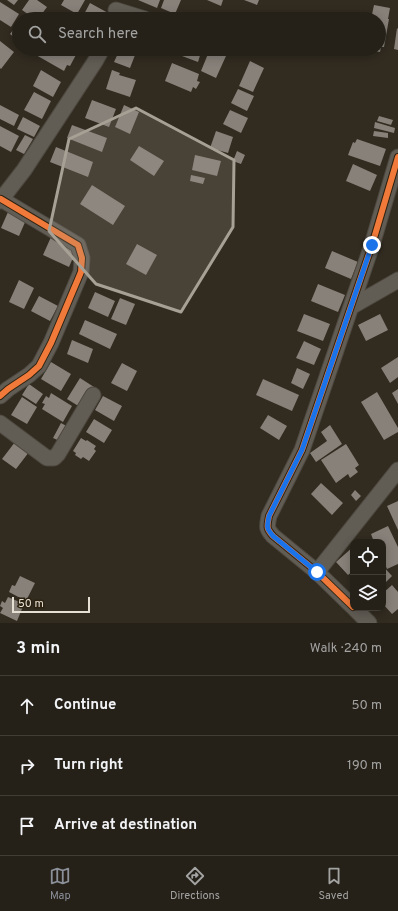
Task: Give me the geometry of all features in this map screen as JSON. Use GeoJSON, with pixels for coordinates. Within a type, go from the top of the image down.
{"type":"FeatureCollection","features":[{"type":"Feature","properties":{"kind":"street"},"geometry":{"type":"LineString","coordinates":[[0,396],[8,388],[30,375],[39,366],[51,343],[81,272],[82,258],[78,245],[0,200],[24,170],[98,56]]}},
{"type":"Feature","properties":{"kind":"street"},"geometry":{"type":"LineString","coordinates":[[350,603],[317,572],[273,536],[267,529],[267,524],[269,516],[302,450],[372,245],[398,157]]}},
{"type":"Feature","properties":{"kind":"street"},"geometry":{"type":"LineString","coordinates":[[351,307],[398,280]]}},
{"type":"Feature","properties":{"kind":"street"},"geometry":{"type":"LineString","coordinates":[[0,423],[47,458],[54,458],[58,454],[92,395]]}},
{"type":"Feature","properties":{"kind":"street"},"geometry":{"type":"LineString","coordinates":[[317,572],[398,470]]}},
{"type":"Feature","properties":{"kind":"street"},"geometry":{"type":"LineString","coordinates":[[358,611],[369,623]]}},
{"type":"Feature","properties":{"kind":"highlighted area"},"geometry":{"type":"Polygon","coordinates":[[[136,108],[234,160],[233,227],[181,312],[96,284],[49,231],[69,139],[136,108]]]}},
{"type":"Feature","properties":{"kind":"building"},"geometry":{"type":"Polygon","coordinates":[[[7,0],[18,0],[14,5],[7,0]]]}},
{"type":"Feature","properties":{"kind":"building"},"geometry":{"type":"Polygon","coordinates":[[[29,0],[37,0],[47,7],[43,12],[25,12],[22,10],[29,0]]]}},
{"type":"Feature","properties":{"kind":"building"},"geometry":{"type":"Polygon","coordinates":[[[64,0],[85,0],[78,12],[73,12],[61,5],[64,0]]]}},
{"type":"Feature","properties":{"kind":"building"},"geometry":{"type":"Polygon","coordinates":[[[138,0],[160,0],[157,8],[138,0]]]}},
{"type":"Feature","properties":{"kind":"building"},"geometry":{"type":"Polygon","coordinates":[[[164,0],[181,0],[176,12],[170,12],[161,8],[164,0]]]}},
{"type":"Feature","properties":{"kind":"building"},"geometry":{"type":"Polygon","coordinates":[[[207,0],[223,0],[221,6],[207,0]]]}},
{"type":"Feature","properties":{"kind":"building"},"geometry":{"type":"Polygon","coordinates":[[[244,0],[259,0],[257,5],[244,0]]]}},
{"type":"Feature","properties":{"kind":"building"},"geometry":{"type":"Polygon","coordinates":[[[0,2],[16,12],[12,12],[11,27],[0,20],[0,2]]]}},
{"type":"Feature","properties":{"kind":"building"},"geometry":{"type":"Polygon","coordinates":[[[90,3],[106,12],[85,12],[90,3]]]}},
{"type":"Feature","properties":{"kind":"building"},"geometry":{"type":"Polygon","coordinates":[[[374,5],[390,8],[386,36],[386,12],[372,12],[374,5]]]}},
{"type":"Feature","properties":{"kind":"building"},"geometry":{"type":"Polygon","coordinates":[[[397,28],[398,29],[398,50],[394,49],[397,28]]]}},
{"type":"Feature","properties":{"kind":"building"},"geometry":{"type":"Polygon","coordinates":[[[0,41],[12,50],[12,55],[1,69],[0,41]]]}},
{"type":"Feature","properties":{"kind":"building"},"geometry":{"type":"Polygon","coordinates":[[[38,56],[75,56],[70,66],[67,65],[64,71],[38,56]]]}},
{"type":"Feature","properties":{"kind":"building"},"geometry":{"type":"Polygon","coordinates":[[[117,56],[135,56],[130,68],[114,62],[117,56]]]}},
{"type":"Feature","properties":{"kind":"building"},"geometry":{"type":"Polygon","coordinates":[[[182,56],[200,56],[198,62],[182,56]]]}},
{"type":"Feature","properties":{"kind":"building"},"geometry":{"type":"Polygon","coordinates":[[[207,56],[226,56],[216,78],[201,71],[207,56]]]}},
{"type":"Feature","properties":{"kind":"building"},"geometry":{"type":"Polygon","coordinates":[[[250,61],[264,68],[253,92],[239,86],[250,61]]]}},
{"type":"Feature","properties":{"kind":"building"},"geometry":{"type":"Polygon","coordinates":[[[172,63],[199,74],[197,81],[200,82],[196,89],[193,87],[191,92],[165,81],[172,63]]]}},
{"type":"Feature","properties":{"kind":"building"},"geometry":{"type":"Polygon","coordinates":[[[41,70],[61,82],[53,97],[33,86],[41,70]]]}},
{"type":"Feature","properties":{"kind":"building"},"geometry":{"type":"Polygon","coordinates":[[[112,70],[120,73],[119,75],[136,80],[130,97],[106,89],[112,70]]]}},
{"type":"Feature","properties":{"kind":"building"},"geometry":{"type":"Polygon","coordinates":[[[238,89],[254,96],[247,111],[231,103],[238,89]]]}},
{"type":"Feature","properties":{"kind":"building"},"geometry":{"type":"Polygon","coordinates":[[[34,92],[51,101],[42,119],[24,110],[34,92]]]}},
{"type":"Feature","properties":{"kind":"building"},"geometry":{"type":"Polygon","coordinates":[[[92,100],[116,109],[109,127],[85,118],[92,100]]]}},
{"type":"Feature","properties":{"kind":"building"},"geometry":{"type":"Polygon","coordinates":[[[0,105],[19,115],[14,126],[0,119],[0,105]]]}},
{"type":"Feature","properties":{"kind":"building"},"geometry":{"type":"Polygon","coordinates":[[[124,105],[139,112],[130,134],[115,127],[124,105]]]}},
{"type":"Feature","properties":{"kind":"building"},"geometry":{"type":"Polygon","coordinates":[[[230,110],[248,118],[241,133],[223,124],[230,110]]]}},
{"type":"Feature","properties":{"kind":"building"},"geometry":{"type":"Polygon","coordinates":[[[379,116],[393,120],[391,125],[377,121],[379,116]]]}},
{"type":"Feature","properties":{"kind":"building"},"geometry":{"type":"Polygon","coordinates":[[[23,117],[40,126],[34,137],[17,129],[23,117]]]}},
{"type":"Feature","properties":{"kind":"building"},"geometry":{"type":"Polygon","coordinates":[[[375,122],[395,128],[394,133],[374,128],[375,122]]]}},
{"type":"Feature","properties":{"kind":"building"},"geometry":{"type":"Polygon","coordinates":[[[72,125],[107,138],[102,152],[67,138],[72,125]]]}},
{"type":"Feature","properties":{"kind":"building"},"geometry":{"type":"Polygon","coordinates":[[[0,126],[19,136],[11,152],[0,146],[0,126]]]}},
{"type":"Feature","properties":{"kind":"building"},"geometry":{"type":"Polygon","coordinates":[[[216,131],[233,137],[228,153],[210,148],[216,131]]]}},
{"type":"Feature","properties":{"kind":"building"},"geometry":{"type":"Polygon","coordinates":[[[374,131],[388,133],[388,138],[373,136],[374,131]]]}},
{"type":"Feature","properties":{"kind":"building"},"geometry":{"type":"Polygon","coordinates":[[[25,135],[33,139],[24,154],[16,150],[25,135]]]}},
{"type":"Feature","properties":{"kind":"building"},"geometry":{"type":"Polygon","coordinates":[[[357,139],[386,149],[380,166],[348,155],[353,142],[355,143],[357,139]]]}},
{"type":"Feature","properties":{"kind":"building"},"geometry":{"type":"Polygon","coordinates":[[[139,146],[164,161],[154,176],[130,160],[139,146]]]}},
{"type":"Feature","properties":{"kind":"building"},"geometry":{"type":"Polygon","coordinates":[[[56,147],[93,162],[88,177],[50,162],[56,147]]]}},
{"type":"Feature","properties":{"kind":"building"},"geometry":{"type":"Polygon","coordinates":[[[237,151],[245,155],[241,164],[233,161],[237,151]]]}},
{"type":"Feature","properties":{"kind":"building"},"geometry":{"type":"Polygon","coordinates":[[[195,155],[221,161],[217,176],[192,170],[195,155]]]}},
{"type":"Feature","properties":{"kind":"building"},"geometry":{"type":"Polygon","coordinates":[[[353,164],[377,175],[370,191],[346,181],[353,164]]]}},
{"type":"Feature","properties":{"kind":"building"},"geometry":{"type":"Polygon","coordinates":[[[191,175],[205,178],[203,184],[190,181],[191,175]]]}},
{"type":"Feature","properties":{"kind":"building"},"geometry":{"type":"Polygon","coordinates":[[[92,185],[125,206],[113,225],[80,204],[92,185]]]}},
{"type":"Feature","properties":{"kind":"building"},"geometry":{"type":"Polygon","coordinates":[[[8,212],[26,220],[19,236],[1,228],[8,212]]]}},
{"type":"Feature","properties":{"kind":"building"},"geometry":{"type":"Polygon","coordinates":[[[51,237],[78,249],[75,261],[72,260],[69,267],[43,255],[51,237]]]}},
{"type":"Feature","properties":{"kind":"building"},"geometry":{"type":"Polygon","coordinates":[[[137,244],[157,255],[146,275],[126,264],[137,244]]]}},
{"type":"Feature","properties":{"kind":"building"},"geometry":{"type":"Polygon","coordinates":[[[332,251],[358,262],[351,279],[325,268],[332,251]]]}},
{"type":"Feature","properties":{"kind":"building"},"geometry":{"type":"Polygon","coordinates":[[[19,280],[34,288],[24,309],[9,302],[19,280]]]}},
{"type":"Feature","properties":{"kind":"building"},"geometry":{"type":"Polygon","coordinates":[[[318,284],[345,295],[338,312],[311,301],[318,284]]]}},
{"type":"Feature","properties":{"kind":"building"},"geometry":{"type":"Polygon","coordinates":[[[95,292],[115,301],[108,317],[88,308],[95,292]]]}},
{"type":"Feature","properties":{"kind":"building"},"geometry":{"type":"Polygon","coordinates":[[[39,296],[58,306],[50,321],[31,311],[39,296]]]}},
{"type":"Feature","properties":{"kind":"building"},"geometry":{"type":"Polygon","coordinates":[[[120,298],[135,304],[126,325],[111,319],[120,298]]]}},
{"type":"Feature","properties":{"kind":"building"},"geometry":{"type":"Polygon","coordinates":[[[304,314],[330,324],[323,341],[297,331],[304,314]]]}},
{"type":"Feature","properties":{"kind":"building"},"geometry":{"type":"Polygon","coordinates":[[[380,314],[388,330],[366,341],[358,325],[380,314]]]}},
{"type":"Feature","properties":{"kind":"building"},"geometry":{"type":"Polygon","coordinates":[[[85,320],[117,334],[110,349],[79,334],[85,320]]]}},
{"type":"Feature","properties":{"kind":"building"},"geometry":{"type":"Polygon","coordinates":[[[72,340],[93,349],[88,363],[67,354],[72,340]]]}},
{"type":"Feature","properties":{"kind":"building"},"geometry":{"type":"Polygon","coordinates":[[[304,341],[321,349],[314,365],[296,358],[304,341]]]}},
{"type":"Feature","properties":{"kind":"building"},"geometry":{"type":"Polygon","coordinates":[[[398,357],[398,377],[390,383],[381,368],[398,357]]]}},
{"type":"Feature","properties":{"kind":"building"},"geometry":{"type":"Polygon","coordinates":[[[51,362],[71,374],[61,391],[41,379],[51,362]]]}},
{"type":"Feature","properties":{"kind":"building"},"geometry":{"type":"Polygon","coordinates":[[[122,363],[137,371],[127,391],[111,383],[122,363]]]}},
{"type":"Feature","properties":{"kind":"building"},"geometry":{"type":"Polygon","coordinates":[[[297,368],[310,374],[303,389],[291,383],[297,368]]]}},
{"type":"Feature","properties":{"kind":"building"},"geometry":{"type":"Polygon","coordinates":[[[80,378],[94,387],[80,407],[67,399],[80,378]]]}},
{"type":"Feature","properties":{"kind":"building"},"geometry":{"type":"Polygon","coordinates":[[[263,379],[299,395],[292,411],[256,395],[263,379]]]}},
{"type":"Feature","properties":{"kind":"building"},"geometry":{"type":"Polygon","coordinates":[[[29,384],[43,394],[36,404],[22,395],[29,384]]]}},
{"type":"Feature","properties":{"kind":"building"},"geometry":{"type":"Polygon","coordinates":[[[398,389],[398,404],[392,393],[398,389]]]}},
{"type":"Feature","properties":{"kind":"building"},"geometry":{"type":"Polygon","coordinates":[[[377,392],[398,428],[398,432],[384,440],[361,402],[377,392]]]}},
{"type":"Feature","properties":{"kind":"building"},"geometry":{"type":"Polygon","coordinates":[[[51,393],[72,406],[63,422],[42,409],[45,404],[42,403],[46,396],[49,398],[51,393]]]}},
{"type":"Feature","properties":{"kind":"building"},"geometry":{"type":"Polygon","coordinates":[[[103,396],[122,406],[114,421],[95,410],[103,396]]]}},
{"type":"Feature","properties":{"kind":"building"},"geometry":{"type":"Polygon","coordinates":[[[22,397],[37,407],[27,424],[11,415],[22,397]]]}},
{"type":"Feature","properties":{"kind":"building"},"geometry":{"type":"Polygon","coordinates":[[[268,415],[287,426],[279,440],[260,428],[268,415]]]}},
{"type":"Feature","properties":{"kind":"building"},"geometry":{"type":"Polygon","coordinates":[[[94,419],[112,430],[104,443],[86,432],[94,419]]]}},
{"type":"Feature","properties":{"kind":"building"},"geometry":{"type":"Polygon","coordinates":[[[61,423],[70,428],[62,442],[53,438],[61,423]]]}},
{"type":"Feature","properties":{"kind":"building"},"geometry":{"type":"Polygon","coordinates":[[[330,425],[342,444],[316,462],[310,453],[327,441],[321,432],[330,425]]]}},
{"type":"Feature","properties":{"kind":"building"},"geometry":{"type":"Polygon","coordinates":[[[81,438],[96,446],[94,449],[96,451],[89,461],[83,457],[81,459],[75,455],[76,453],[73,451],[81,438]]]}},
{"type":"Feature","properties":{"kind":"building"},"geometry":{"type":"Polygon","coordinates":[[[15,442],[29,452],[16,469],[2,459],[15,442]]]}},
{"type":"Feature","properties":{"kind":"building"},"geometry":{"type":"Polygon","coordinates":[[[346,444],[359,465],[355,468],[358,472],[350,478],[348,474],[336,483],[321,460],[346,444]]]}},
{"type":"Feature","properties":{"kind":"building"},"geometry":{"type":"Polygon","coordinates":[[[321,483],[343,503],[332,515],[311,494],[321,483]]]}},
{"type":"Feature","properties":{"kind":"building"},"geometry":{"type":"Polygon","coordinates":[[[355,490],[361,496],[356,501],[351,495],[355,490]]]}},
{"type":"Feature","properties":{"kind":"building"},"geometry":{"type":"Polygon","coordinates":[[[398,501],[398,530],[387,506],[398,501]]]}},
{"type":"Feature","properties":{"kind":"building"},"geometry":{"type":"Polygon","coordinates":[[[388,526],[398,547],[398,564],[387,569],[386,539],[373,539],[371,534],[388,526]]]}},
{"type":"Feature","properties":{"kind":"building"},"geometry":{"type":"Polygon","coordinates":[[[350,550],[350,573],[348,575],[336,562],[350,550]]]}},
{"type":"Feature","properties":{"kind":"building"},"geometry":{"type":"Polygon","coordinates":[[[386,569],[392,576],[386,582],[386,569]]]}},
{"type":"Feature","properties":{"kind":"building"},"geometry":{"type":"Polygon","coordinates":[[[20,576],[35,583],[26,601],[9,592],[12,585],[15,586],[20,576]]]}},
{"type":"Feature","properties":{"kind":"building"},"geometry":{"type":"Polygon","coordinates":[[[392,585],[398,592],[398,609],[392,614],[386,607],[386,590],[392,585]]]}},
{"type":"Feature","properties":{"kind":"building"},"geometry":{"type":"Polygon","coordinates":[[[8,597],[24,604],[17,621],[0,613],[3,608],[0,606],[2,601],[5,603],[8,597]]]}},
{"type":"Feature","properties":{"kind":"cycle path"},"geometry":{"type":"LineString","coordinates":[[350,604],[317,572],[273,536],[268,529],[268,525],[269,516],[302,450],[372,245],[398,157]]}},
{"type":"Feature","properties":{"kind":"cycle path"},"geometry":{"type":"LineString","coordinates":[[0,396],[39,366],[51,343],[81,272],[82,258],[78,245],[1,199]]}},
{"type":"Feature","properties":{"kind":"route"},"geometry":{"type":"LineString","coordinates":[[317,572],[273,536],[267,529],[267,524],[269,516],[302,450],[372,245]]}}]}
